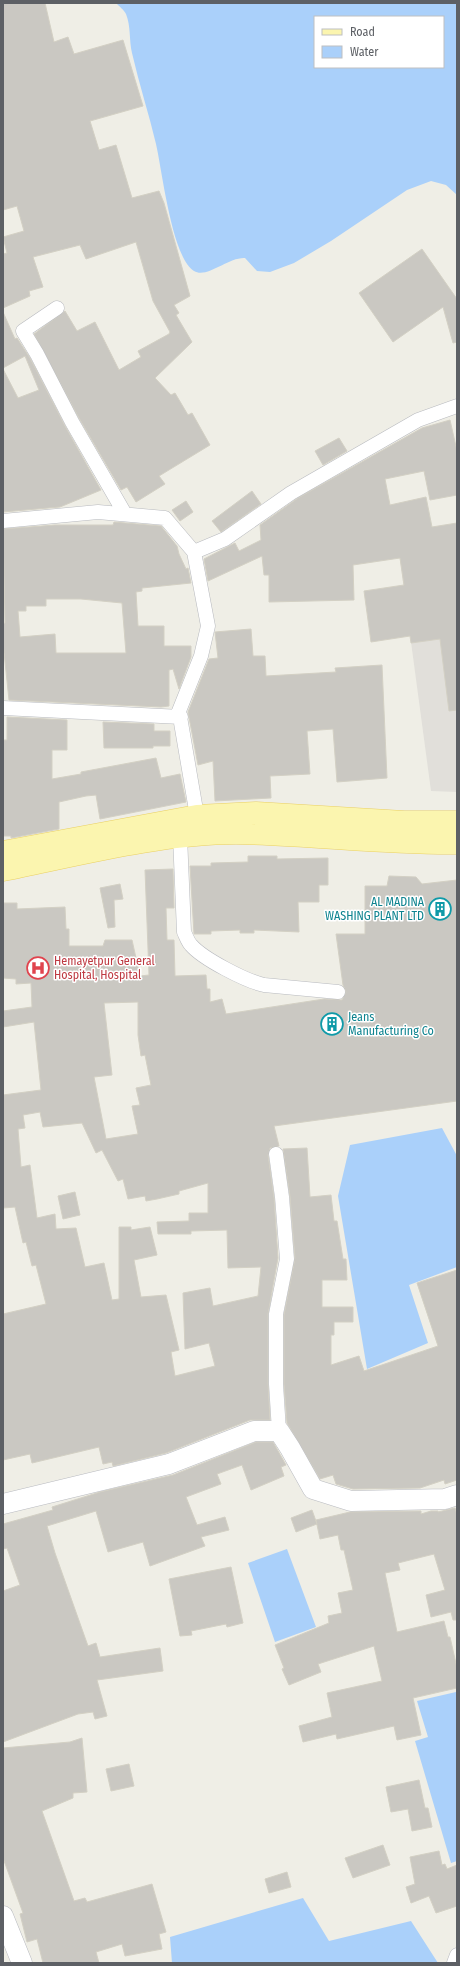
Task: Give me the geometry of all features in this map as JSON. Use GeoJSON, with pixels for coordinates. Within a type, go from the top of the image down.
{"type":"FeatureCollection","features":[{"type":"Feature","properties":{"kind":"main road"},"geometry":{"type":"LineString","coordinates":[[3,852],[197,816],[256,813],[404,822],[449,832]]}},
{"type":"Feature","properties":{"kind":"main road"},"geometry":{"type":"LineString","coordinates":[[3,870],[180,836],[235,833],[449,832]]}},
{"type":"Feature","properties":{"kind":"street"},"geometry":{"type":"LineString","coordinates":[[57,308],[23,331],[37,354],[72,422],[125,514]]}},
{"type":"Feature","properties":{"kind":"street"},"geometry":{"type":"LineString","coordinates":[[194,552],[225,539],[291,493],[418,420],[457,406]]}},
{"type":"Feature","properties":{"kind":"street"},"geometry":{"type":"LineString","coordinates":[[3,521],[98,512],[165,518],[194,552],[208,626],[201,656],[179,711],[197,816]]}},
{"type":"Feature","properties":{"kind":"street"},"geometry":{"type":"LineString","coordinates":[[3,708],[181,717]]}},
{"type":"Feature","properties":{"kind":"street"},"geometry":{"type":"LineString","coordinates":[[180,836],[184,932],[190,944],[199,953],[252,983],[264,986],[338,992]]}},
{"type":"Feature","properties":{"kind":"street"},"geometry":{"type":"LineString","coordinates":[[276,1154],[282,1197],[287,1259],[276,1314],[276,1384],[279,1431],[313,1490],[351,1500],[445,1499],[457,1495]]}},
{"type":"Feature","properties":{"kind":"street"},"geometry":{"type":"LineString","coordinates":[[3,1504],[169,1464],[254,1431],[279,1431]]}},
{"type":"Feature","properties":{"kind":"street"},"geometry":{"type":"LineString","coordinates":[[3,1916],[15,1960]]}},
{"type":"Feature","properties":{"kind":"street"},"geometry":{"type":"LineString","coordinates":[[454,1963],[457,1955]]}},
{"type":"Feature","properties":{"kind":"shaded area"},"geometry":{"type":"Polygon","coordinates":[[[457,535],[457,792],[431,791],[398,545],[457,535]]]}},
{"type":"Feature","properties":{"kind":"water"},"geometry":{"type":"Polygon","coordinates":[[[116,3],[457,3],[457,195],[446,185],[431,181],[407,190],[331,241],[294,263],[270,272],[257,271],[245,258],[232,261],[205,272],[199,273],[194,271],[186,263],[174,232],[156,144],[130,44],[128,19],[123,10],[116,3]]]}},
{"type":"Feature","properties":{"kind":"water"},"geometry":{"type":"Polygon","coordinates":[[[442,1128],[457,1156],[457,1267],[409,1285],[428,1343],[367,1369],[338,1196],[350,1145],[442,1128]]]}},
{"type":"Feature","properties":{"kind":"water"},"geometry":{"type":"Polygon","coordinates":[[[287,1549],[316,1627],[275,1642],[248,1563],[287,1549]]]}},
{"type":"Feature","properties":{"kind":"water"},"geometry":{"type":"Polygon","coordinates":[[[456,1692],[457,1861],[451,1863],[415,1741],[428,1737],[417,1701],[456,1692]]]}},
{"type":"Feature","properties":{"kind":"water"},"geometry":{"type":"Polygon","coordinates":[[[303,1898],[329,1941],[411,1921],[438,1963],[172,1963],[170,1937],[303,1898]]]}},
{"type":"Feature","properties":{"kind":"building"},"geometry":{"type":"Polygon","coordinates":[[[3,3],[45,3],[54,42],[68,37],[74,54],[123,40],[143,106],[90,121],[99,150],[116,145],[132,198],[159,191],[164,203],[190,296],[174,305],[179,313],[176,315],[192,342],[155,378],[171,395],[175,393],[188,415],[192,413],[210,445],[159,476],[165,484],[136,502],[127,487],[121,490],[79,418],[34,334],[65,311],[77,331],[95,322],[119,370],[141,357],[138,351],[169,334],[170,332],[153,301],[136,242],[86,259],[80,245],[33,257],[43,287],[29,291],[30,296],[3,308],[3,254],[7,253],[3,237],[24,231],[17,206],[3,210],[3,3]]]}},
{"type":"Feature","properties":{"kind":"building"},"geometry":{"type":"Polygon","coordinates":[[[422,249],[457,299],[457,342],[453,343],[443,307],[393,342],[359,293],[422,249]]]}},
{"type":"Feature","properties":{"kind":"building"},"geometry":{"type":"Polygon","coordinates":[[[3,312],[15,339],[17,338],[30,358],[65,426],[101,490],[60,507],[3,512],[3,369],[18,398],[39,390],[25,356],[3,368],[3,312]]]}},
{"type":"Feature","properties":{"kind":"building"},"geometry":{"type":"Polygon","coordinates":[[[450,420],[457,451],[457,495],[430,500],[424,471],[385,479],[390,505],[426,497],[432,527],[457,523],[457,710],[449,711],[440,639],[411,643],[410,636],[371,642],[364,591],[404,585],[400,558],[353,565],[354,600],[269,602],[269,575],[264,575],[262,556],[208,581],[204,559],[235,543],[239,551],[261,540],[260,525],[298,498],[422,428],[450,420]]]}},
{"type":"Feature","properties":{"kind":"building"},"geometry":{"type":"Polygon","coordinates":[[[339,438],[347,451],[323,465],[315,451],[339,438]]]}},
{"type":"Feature","properties":{"kind":"building"},"geometry":{"type":"Polygon","coordinates":[[[252,491],[261,504],[221,532],[212,521],[252,491]]]}},
{"type":"Feature","properties":{"kind":"building"},"geometry":{"type":"Polygon","coordinates":[[[186,501],[193,512],[180,521],[172,510],[186,501]]]}},
{"type":"Feature","properties":{"kind":"building"},"geometry":{"type":"Polygon","coordinates":[[[114,522],[161,526],[177,546],[186,569],[188,568],[191,583],[142,588],[142,591],[136,592],[138,626],[164,626],[164,646],[191,646],[191,657],[179,689],[173,669],[169,670],[169,706],[161,707],[9,700],[3,643],[3,624],[5,623],[3,529],[55,525],[113,525],[114,522]],[[46,599],[46,606],[26,606],[26,611],[18,611],[20,637],[55,634],[56,653],[126,653],[122,603],[81,599],[46,599]]]}},
{"type":"Feature","properties":{"kind":"building"},"geometry":{"type":"Polygon","coordinates":[[[251,629],[253,656],[265,656],[266,676],[336,672],[335,668],[382,665],[387,778],[337,782],[333,729],[307,731],[310,774],[270,776],[271,798],[215,801],[213,761],[198,765],[188,712],[209,659],[218,658],[215,632],[251,629]]]}},
{"type":"Feature","properties":{"kind":"building"},"geometry":{"type":"Polygon","coordinates":[[[7,717],[67,720],[67,750],[52,750],[52,779],[156,758],[161,778],[180,774],[186,802],[100,819],[96,795],[86,796],[59,802],[59,829],[11,838],[11,836],[3,836],[3,740],[7,740],[7,717]]]}},
{"type":"Feature","properties":{"kind":"building"},"geometry":{"type":"Polygon","coordinates":[[[103,722],[154,724],[154,731],[170,731],[170,746],[153,746],[153,748],[104,748],[103,722]]]}},
{"type":"Feature","properties":{"kind":"building"},"geometry":{"type":"Polygon","coordinates":[[[248,856],[277,856],[277,859],[328,858],[328,885],[319,885],[319,902],[298,902],[299,932],[254,930],[254,933],[240,933],[240,930],[211,931],[211,934],[194,934],[190,866],[211,866],[211,863],[248,862],[248,856]]]}},
{"type":"Feature","properties":{"kind":"building"},"geometry":{"type":"Polygon","coordinates":[[[173,869],[174,908],[166,908],[167,940],[174,940],[175,976],[206,975],[207,989],[210,989],[210,1002],[222,999],[226,1014],[324,999],[342,1000],[346,992],[343,985],[336,934],[365,934],[365,886],[387,886],[389,876],[416,877],[422,884],[457,880],[457,1101],[274,1126],[279,1146],[270,1148],[268,1155],[274,1198],[278,1258],[268,1314],[268,1384],[270,1420],[250,1420],[166,1453],[113,1466],[112,1462],[103,1464],[99,1447],[32,1463],[30,1454],[3,1460],[3,1314],[46,1304],[36,1265],[32,1266],[26,1242],[23,1243],[15,1207],[3,1208],[3,1095],[41,1090],[34,1022],[3,1027],[3,1011],[32,1007],[31,983],[16,984],[16,979],[3,978],[3,903],[17,903],[17,909],[65,907],[66,929],[69,929],[69,946],[103,946],[105,940],[132,940],[140,976],[149,975],[145,870],[173,869]],[[138,1002],[104,1003],[112,1075],[94,1077],[106,1139],[138,1134],[132,1106],[140,1105],[136,1088],[151,1085],[145,1055],[141,1056],[138,1035],[138,1002]],[[40,1112],[23,1115],[25,1128],[18,1129],[21,1167],[30,1165],[37,1218],[55,1214],[56,1229],[76,1228],[85,1267],[104,1263],[112,1300],[119,1299],[119,1227],[131,1227],[131,1230],[150,1227],[157,1255],[134,1260],[141,1297],[166,1295],[179,1350],[171,1352],[175,1376],[215,1366],[209,1343],[185,1349],[183,1293],[210,1288],[213,1306],[258,1296],[261,1267],[228,1268],[227,1230],[191,1231],[191,1234],[158,1234],[157,1222],[189,1221],[189,1213],[208,1213],[208,1183],[179,1191],[179,1194],[157,1199],[146,1201],[145,1196],[128,1199],[123,1179],[118,1181],[102,1150],[96,1153],[82,1123],[43,1127],[40,1112]]]}},
{"type":"Feature","properties":{"kind":"building"},"geometry":{"type":"Polygon","coordinates":[[[120,884],[123,899],[114,900],[115,927],[108,928],[100,888],[120,884]]]}},
{"type":"Feature","properties":{"kind":"building"},"geometry":{"type":"Polygon","coordinates":[[[307,1148],[310,1197],[331,1195],[334,1221],[337,1221],[343,1259],[346,1259],[347,1280],[322,1280],[322,1307],[353,1307],[353,1322],[334,1322],[334,1335],[331,1335],[331,1365],[359,1356],[364,1371],[438,1346],[417,1283],[457,1270],[457,1480],[445,1484],[444,1480],[420,1488],[353,1489],[336,1484],[333,1475],[320,1479],[287,1423],[284,1384],[284,1315],[295,1258],[290,1196],[283,1149],[307,1148]]]}},
{"type":"Feature","properties":{"kind":"building"},"geometry":{"type":"Polygon","coordinates":[[[75,1192],[80,1215],[63,1219],[58,1196],[75,1192]]]}},
{"type":"Feature","properties":{"kind":"building"},"geometry":{"type":"Polygon","coordinates":[[[256,1442],[273,1442],[286,1465],[281,1467],[284,1476],[251,1490],[242,1465],[217,1474],[221,1484],[186,1497],[197,1525],[225,1517],[229,1530],[201,1537],[205,1546],[150,1566],[143,1542],[108,1552],[96,1511],[47,1526],[88,1646],[96,1643],[100,1657],[160,1648],[163,1671],[97,1680],[107,1716],[95,1719],[93,1712],[78,1714],[3,1742],[3,1591],[20,1585],[7,1548],[3,1549],[3,1524],[53,1510],[52,1507],[100,1492],[173,1475],[256,1442]]]}},
{"type":"Feature","properties":{"kind":"building"},"geometry":{"type":"Polygon","coordinates":[[[455,1508],[457,1515],[457,1620],[453,1620],[451,1612],[431,1617],[426,1595],[445,1590],[434,1554],[398,1563],[400,1570],[385,1573],[397,1632],[444,1621],[448,1637],[450,1637],[457,1668],[457,1688],[413,1698],[421,1735],[397,1740],[394,1726],[337,1739],[336,1734],[303,1742],[299,1726],[332,1717],[327,1693],[382,1681],[374,1646],[318,1664],[321,1672],[289,1685],[282,1669],[284,1668],[275,1645],[329,1623],[328,1616],[342,1613],[338,1593],[353,1590],[344,1550],[341,1550],[338,1535],[320,1539],[316,1520],[350,1512],[421,1511],[421,1514],[431,1511],[438,1512],[455,1508]]]}},
{"type":"Feature","properties":{"kind":"building"},"geometry":{"type":"Polygon","coordinates":[[[312,1510],[317,1524],[296,1532],[291,1518],[312,1510]]]}},
{"type":"Feature","properties":{"kind":"building"},"geometry":{"type":"Polygon","coordinates":[[[231,1567],[243,1623],[227,1627],[226,1624],[191,1631],[192,1635],[180,1636],[169,1579],[231,1567]]]}},
{"type":"Feature","properties":{"kind":"building"},"geometry":{"type":"Polygon","coordinates":[[[82,1738],[87,1792],[73,1793],[73,1798],[42,1811],[74,1901],[85,1898],[87,1902],[152,1884],[166,1932],[159,1934],[162,1949],[125,1956],[122,1944],[96,1952],[99,1963],[43,1963],[37,1939],[27,1942],[20,1914],[23,1913],[3,1858],[3,1748],[70,1742],[82,1738]]]}},
{"type":"Feature","properties":{"kind":"building"},"geometry":{"type":"Polygon","coordinates":[[[129,1764],[134,1786],[111,1791],[106,1769],[129,1764]]]}},
{"type":"Feature","properties":{"kind":"building"},"geometry":{"type":"Polygon","coordinates":[[[419,1780],[425,1808],[428,1808],[432,1827],[412,1831],[408,1809],[391,1812],[386,1787],[419,1780]]]}},
{"type":"Feature","properties":{"kind":"building"},"geometry":{"type":"Polygon","coordinates":[[[383,1845],[390,1865],[353,1878],[345,1858],[383,1845]]]}},
{"type":"Feature","properties":{"kind":"building"},"geometry":{"type":"Polygon","coordinates":[[[439,1851],[442,1865],[445,1864],[447,1869],[457,1865],[457,1906],[436,1913],[429,1896],[411,1903],[406,1887],[415,1884],[410,1857],[439,1851]]]}},
{"type":"Feature","properties":{"kind":"building"},"geometry":{"type":"Polygon","coordinates":[[[287,1872],[291,1887],[269,1893],[265,1879],[287,1872]]]}},
{"type":"Feature","properties":{"kind":"place","name":"AL MADINA WASHING PLANT LTD"},"geometry":{"type":"Point","coordinates":[440,909]}},
{"type":"Feature","properties":{"kind":"place","name":"Hemayetpur General Hospital, Hospital"},"geometry":{"type":"Point","coordinates":[38,968]}},
{"type":"Feature","properties":{"kind":"place","name":"Jeans Manufacturing Co"},"geometry":{"type":"Point","coordinates":[332,1024]}}]}
